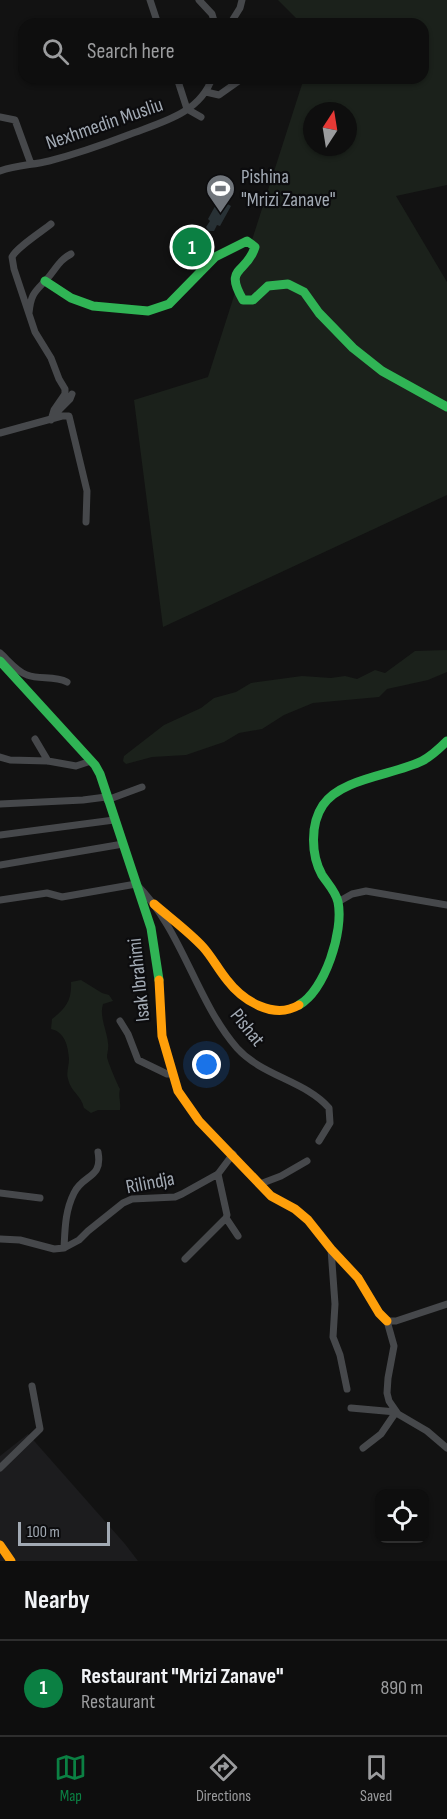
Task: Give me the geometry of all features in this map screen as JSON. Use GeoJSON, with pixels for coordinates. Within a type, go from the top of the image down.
{"type":"FeatureCollection","features":[{"type":"Feature","properties":{"kind":"street"},"geometry":{"type":"LineString","coordinates":[[150,0],[156,18]]}},
{"type":"Feature","properties":{"kind":"street"},"geometry":{"type":"LineString","coordinates":[[200,0],[213,18]]}},
{"type":"Feature","properties":{"kind":"street"},"geometry":{"type":"LineString","coordinates":[[234,18],[242,0]]}},
{"type":"Feature","properties":{"kind":"street","name":"Nexhmedin Musliu"},"geometry":{"type":"LineString","coordinates":[[179,84],[187,109],[201,117]]}},
{"type":"Feature","properties":{"kind":"street","name":"Nexhmedin Musliu"},"geometry":{"type":"LineString","coordinates":[[0,171],[65,157],[155,126],[187,109],[206,92],[209,84]]}},
{"type":"Feature","properties":{"kind":"street","name":"Nexhmedin Musliu"},"geometry":{"type":"LineString","coordinates":[[206,92],[219,95],[235,84]]}},
{"type":"Feature","properties":{"kind":"street","name":"Nexhmedin Musliu"},"geometry":{"type":"LineString","coordinates":[[0,117],[15,120],[31,164]]}},
{"type":"Feature","properties":{"kind":"street"},"geometry":{"type":"LineString","coordinates":[[51,224],[19,248],[12,257],[34,332],[48,352],[65,389],[65,394],[54,410],[51,420]]}},
{"type":"Feature","properties":{"kind":"street"},"geometry":{"type":"LineString","coordinates":[[45,281],[71,298],[93,306],[148,311],[169,304],[215,257],[247,240],[255,247],[252,258],[236,272],[234,285],[243,300],[253,300],[268,286],[288,284],[304,292],[319,313],[353,348],[382,371],[447,407]]}},
{"type":"Feature","properties":{"kind":"street"},"geometry":{"type":"LineString","coordinates":[[29,316],[34,292],[60,260],[72,254]]}},
{"type":"Feature","properties":{"kind":"street"},"geometry":{"type":"LineString","coordinates":[[51,420],[72,394]]}},
{"type":"Feature","properties":{"kind":"street"},"geometry":{"type":"LineString","coordinates":[[0,433],[67,415],[71,418],[87,490],[86,522]]}},
{"type":"Feature","properties":{"kind":"street"},"geometry":{"type":"LineString","coordinates":[[0,653],[28,676],[60,679],[67,682]]}},
{"type":"Feature","properties":{"kind":"street","name":"Isak Ibrahimi"},"geometry":{"type":"LineString","coordinates":[[0,661],[91,761],[100,774],[154,943],[159,974],[162,1036],[178,1091],[190,1110],[271,1196],[302,1215],[358,1278],[387,1321]]}},
{"type":"Feature","properties":{"kind":"street"},"geometry":{"type":"LineString","coordinates":[[35,739],[48,761]]}},
{"type":"Feature","properties":{"kind":"street"},"geometry":{"type":"LineString","coordinates":[[447,741],[422,761],[340,791],[324,804],[317,824],[314,855],[318,868],[338,902],[361,891],[447,905]]}},
{"type":"Feature","properties":{"kind":"street"},"geometry":{"type":"LineString","coordinates":[[0,757],[10,760],[48,761],[76,766],[91,761]]}},
{"type":"Feature","properties":{"kind":"street"},"geometry":{"type":"LineString","coordinates":[[0,804],[107,798],[142,787]]}},
{"type":"Feature","properties":{"kind":"street"},"geometry":{"type":"LineString","coordinates":[[0,835],[114,820]]}},
{"type":"Feature","properties":{"kind":"street"},"geometry":{"type":"LineString","coordinates":[[0,865],[123,844]]}},
{"type":"Feature","properties":{"kind":"street"},"geometry":{"type":"LineString","coordinates":[[0,900],[47,893],[63,897],[136,884]]}},
{"type":"Feature","properties":{"kind":"street","name":"Pishat"},"geometry":{"type":"LineString","coordinates":[[136,884],[154,904],[204,947],[223,975],[240,994],[261,1007],[284,1011],[291,1010],[305,1002],[316,989],[325,972],[337,932],[338,902]]}},
{"type":"Feature","properties":{"kind":"street","name":"Pishat"},"geometry":{"type":"LineString","coordinates":[[154,904],[218,1022],[239,1050],[258,1066],[305,1091],[327,1106],[331,1119],[320,1141]]}},
{"type":"Feature","properties":{"kind":"street","name":"Isak Ibrahimi"},"geometry":{"type":"LineString","coordinates":[[120,1021],[128,1034],[138,1060],[167,1074],[172,1074]]}},
{"type":"Feature","properties":{"kind":"street","name":"Rilindja"},"geometry":{"type":"LineString","coordinates":[[98,1152],[97,1171],[80,1184],[72,1196],[65,1224],[64,1248],[75,1244],[128,1200],[176,1197],[218,1174],[233,1154]]}},
{"type":"Feature","properties":{"kind":"street"},"geometry":{"type":"LineString","coordinates":[[260,1184],[281,1176],[307,1161]]}},
{"type":"Feature","properties":{"kind":"street"},"geometry":{"type":"LineString","coordinates":[[218,1174],[226,1218],[238,1236]]}},
{"type":"Feature","properties":{"kind":"street"},"geometry":{"type":"LineString","coordinates":[[0,1193],[40,1198]]}},
{"type":"Feature","properties":{"kind":"street"},"geometry":{"type":"LineString","coordinates":[[185,1259],[226,1218]]}},
{"type":"Feature","properties":{"kind":"street"},"geometry":{"type":"LineString","coordinates":[[0,1239],[20,1239],[54,1249],[64,1248]]}},
{"type":"Feature","properties":{"kind":"street"},"geometry":{"type":"LineString","coordinates":[[331,1249],[335,1304],[333,1338],[340,1355],[347,1389]]}},
{"type":"Feature","properties":{"kind":"street"},"geometry":{"type":"LineString","coordinates":[[447,1304],[396,1321],[387,1321],[394,1346],[387,1393],[389,1401],[396,1412],[427,1431],[447,1448]]}},
{"type":"Feature","properties":{"kind":"street"},"geometry":{"type":"LineString","coordinates":[[0,1468],[40,1429],[32,1386]]}},
{"type":"Feature","properties":{"kind":"street"},"geometry":{"type":"LineString","coordinates":[[351,1408],[396,1412]]}},
{"type":"Feature","properties":{"kind":"street"},"geometry":{"type":"LineString","coordinates":[[363,1448],[381,1434],[396,1412]]}},
{"type":"Feature","properties":{"kind":"street"},"geometry":{"type":"LineString","coordinates":[[0,1545],[11,1561]]}},
{"type":"Feature","properties":{"kind":"shaded area"},"geometry":{"type":"Polygon","coordinates":[[[278,0],[447,0],[447,185],[396,196],[447,282],[447,495],[163,627],[134,400],[208,377],[302,84],[429,84],[429,18],[296,18],[278,0]]]}},
{"type":"Feature","properties":{"kind":"shaded area","name":"Pishina \"Mrizi Zanave\""},"geometry":{"type":"Polygon","coordinates":[[[219,199],[231,206],[220,226],[217,225],[214,231],[209,231],[206,227],[210,221],[208,219],[219,199]]]}},
{"type":"Feature","properties":{"kind":"shaded area"},"geometry":{"type":"Polygon","coordinates":[[[447,650],[447,672],[428,680],[387,689],[379,697],[313,703],[284,715],[262,729],[239,733],[224,742],[186,755],[152,757],[126,764],[123,761],[124,756],[164,725],[201,708],[214,698],[236,692],[251,683],[302,676],[331,678],[345,676],[357,679],[375,670],[385,673],[415,651],[447,650]]]}},
{"type":"Feature","properties":{"kind":"shaded area"},"geometry":{"type":"Polygon","coordinates":[[[81,980],[109,995],[113,1001],[103,1004],[102,1013],[108,1045],[107,1057],[120,1089],[120,1110],[98,1110],[91,1113],[84,1108],[68,1079],[69,1059],[65,1040],[60,1033],[51,1029],[52,1019],[69,999],[71,982],[81,980]]]}},
{"type":"Feature","properties":{"kind":"shaded area"},"geometry":{"type":"Polygon","coordinates":[[[28,1434],[138,1561],[0,1561],[0,1456],[28,1434]]]}},
{"type":"Feature","properties":{"kind":"traffic: fast"},"geometry":{"type":"LineString","coordinates":[[45,281],[71,298],[93,306],[148,311],[169,304],[215,257],[247,241],[255,247],[247,262],[238,271],[235,281],[243,300],[253,300],[268,286],[288,284],[304,292],[319,313],[353,348],[382,371],[447,407]]}},
{"type":"Feature","properties":{"kind":"traffic: fast"},"geometry":{"type":"LineString","coordinates":[[0,661],[95,765],[100,774],[151,928],[159,980]]}},
{"type":"Feature","properties":{"kind":"traffic: fast"},"geometry":{"type":"LineString","coordinates":[[299,1005],[317,987],[330,959],[338,928],[337,898],[318,867],[314,849],[314,830],[323,805],[331,796],[355,783],[422,761],[447,741]]}},
{"type":"Feature","properties":{"kind":"traffic: slow"},"geometry":{"type":"LineString","coordinates":[[154,904],[197,941],[241,995],[269,1009],[289,1009],[299,1005]]}},
{"type":"Feature","properties":{"kind":"traffic: slow"},"geometry":{"type":"LineString","coordinates":[[159,980],[162,1036],[178,1091],[199,1121],[271,1196],[295,1209],[308,1220],[358,1278],[379,1313],[387,1321]]}},
{"type":"Feature","properties":{"kind":"traffic: slow"},"geometry":{"type":"LineString","coordinates":[[0,1545],[11,1561]]}},
{"type":"Feature","properties":{"kind":"place","name":"Pishina \"Mrizi Zanave\""},"geometry":{"type":"Point","coordinates":[220,214]}},
{"type":"Feature","properties":{"kind":"place","name":"Restaurant \"Mrizi Zanave\""},"geometry":{"type":"Point","coordinates":[192,247]}}]}
